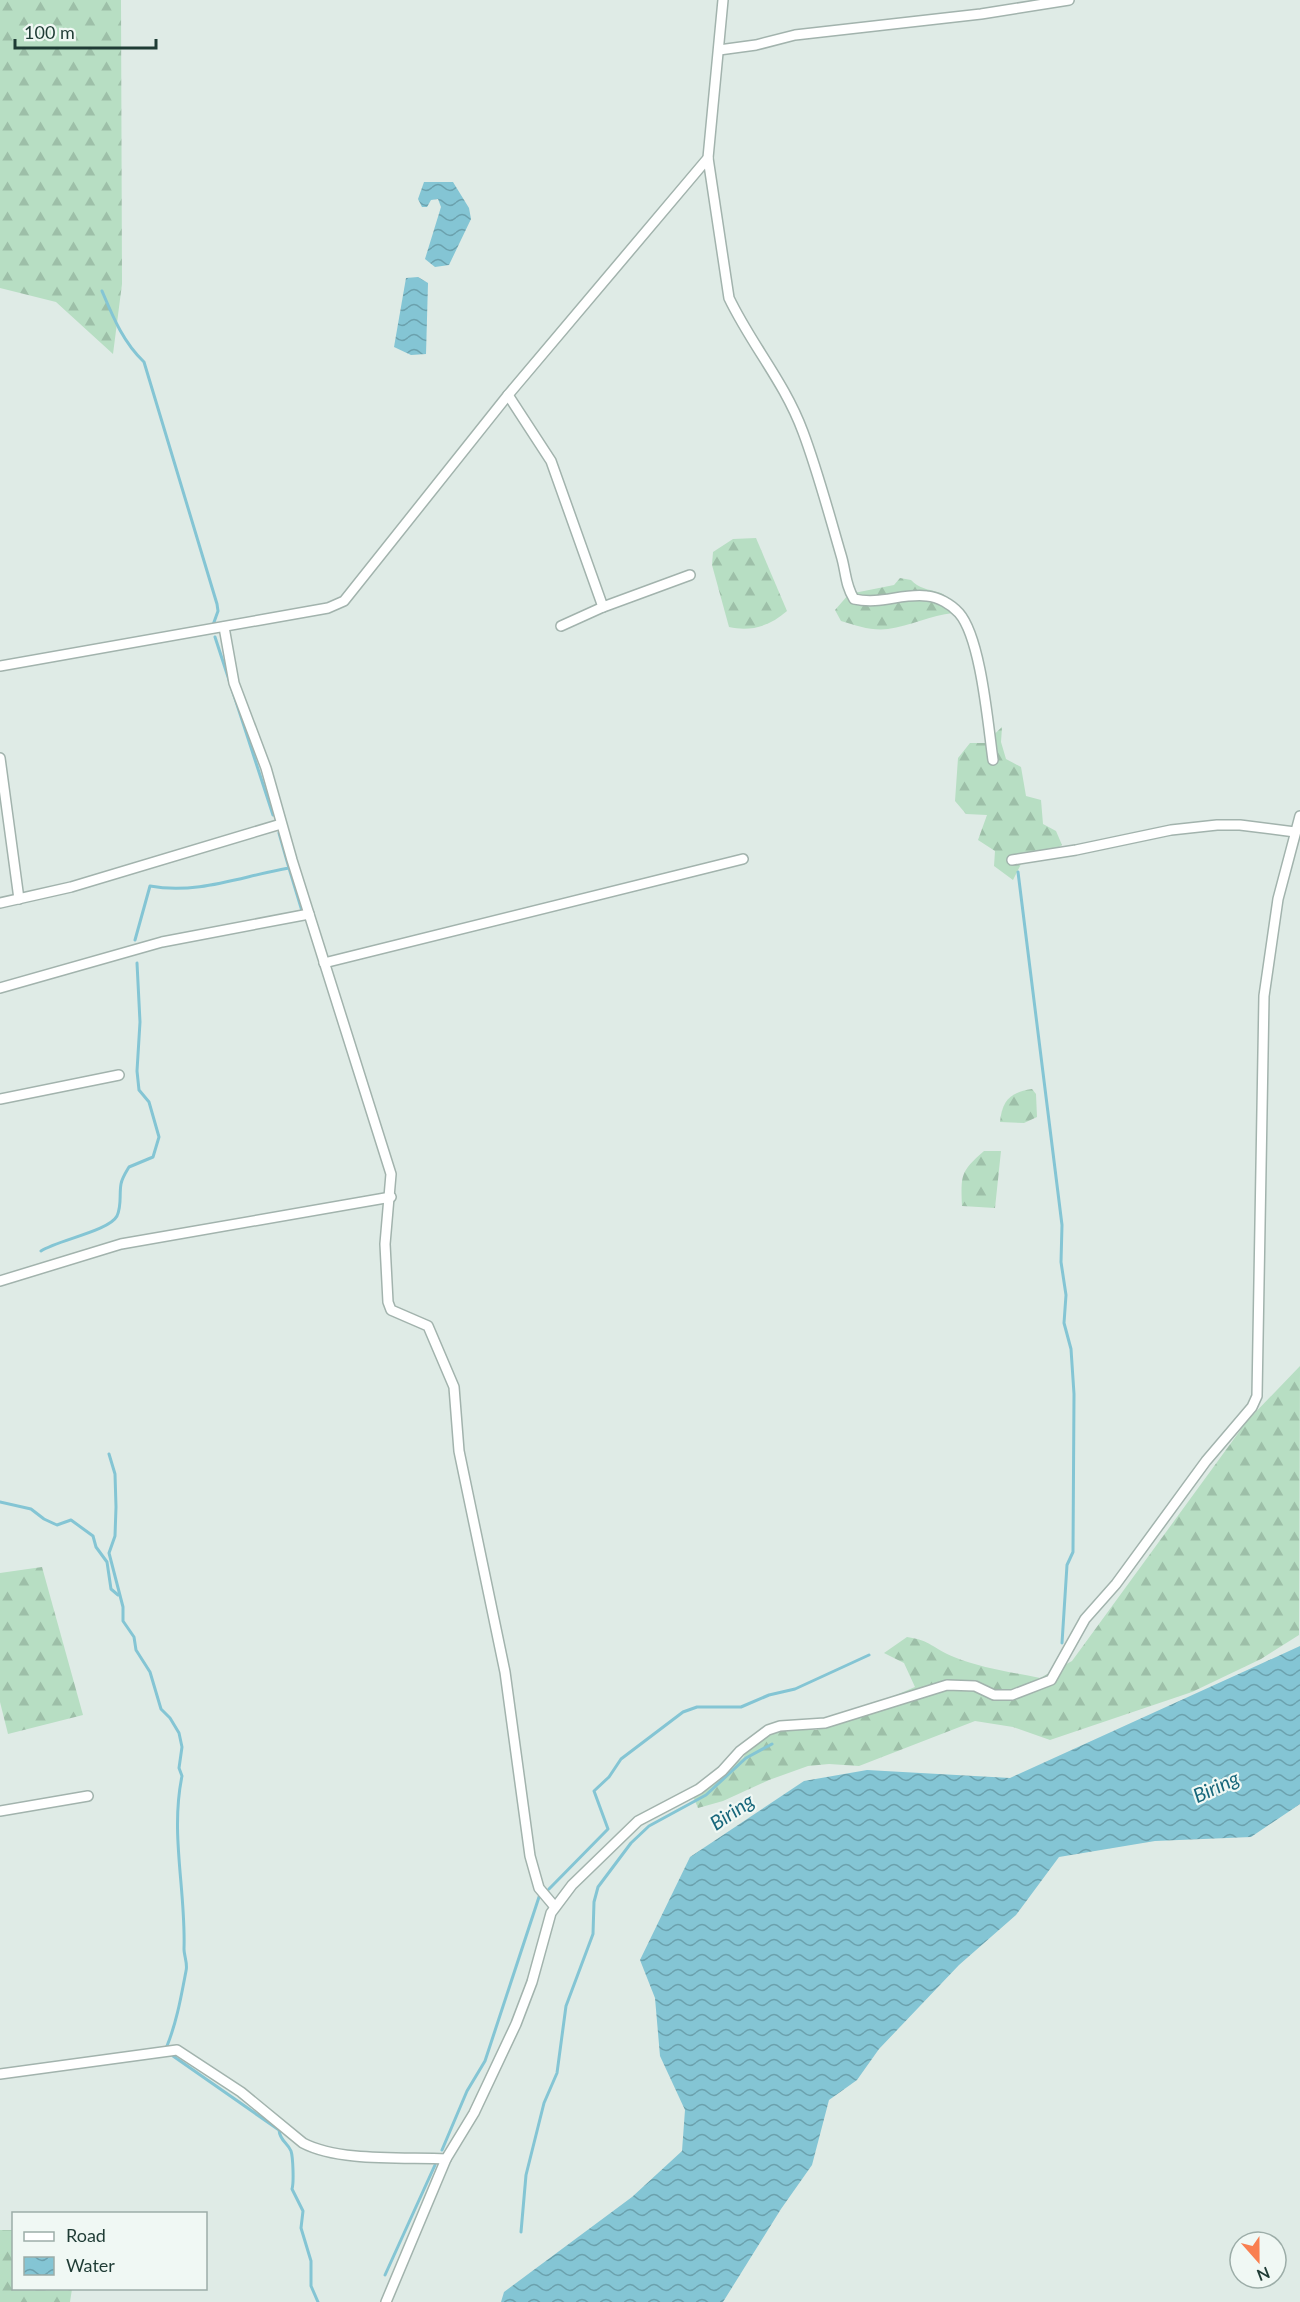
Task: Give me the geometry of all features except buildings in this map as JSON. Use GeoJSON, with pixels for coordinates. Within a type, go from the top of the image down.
{"type":"FeatureCollection","features":[{"type":"Feature","properties":{"kind":"street"},"geometry":{"type":"LineString","coordinates":[[723,0],[708,158],[729,298],[738,317],[782,383],[803,432],[844,564],[848,589],[854,599],[871,603],[926,596],[939,598],[959,613],[974,649],[993,760]]}},
{"type":"Feature","properties":{"kind":"street"},"geometry":{"type":"LineString","coordinates":[[718,50],[756,45],[795,35],[981,14],[1069,0]]}},
{"type":"Feature","properties":{"kind":"street"},"geometry":{"type":"LineString","coordinates":[[0,666],[328,608],[344,601],[508,395],[708,158]]}},
{"type":"Feature","properties":{"kind":"street"},"geometry":{"type":"LineString","coordinates":[[508,395],[551,461],[603,608]]}},
{"type":"Feature","properties":{"kind":"street"},"geometry":{"type":"LineString","coordinates":[[561,626],[690,575]]}},
{"type":"Feature","properties":{"kind":"street"},"geometry":{"type":"LineString","coordinates":[[224,627],[234,683],[266,768],[324,963],[392,1174],[385,1244],[388,1302],[391,1310],[428,1326],[454,1387],[459,1451],[505,1672],[530,1856],[539,1888],[555,1907]]}},
{"type":"Feature","properties":{"kind":"street"},"geometry":{"type":"LineString","coordinates":[[0,758],[19,900]]}},
{"type":"Feature","properties":{"kind":"street"},"geometry":{"type":"LineString","coordinates":[[386,2302],[446,2159],[474,2113],[516,2024],[532,1982],[543,1936],[555,1907],[572,1885],[638,1821],[699,1789],[768,1731],[780,1726],[825,1723],[947,1685],[975,1686],[994,1695],[1012,1695],[1051,1680],[1085,1619],[1116,1584],[1206,1461],[1252,1407],[1258,1387],[1260,1116],[1264,996],[1278,899],[1300,816]]}},
{"type":"Feature","properties":{"kind":"street"},"geometry":{"type":"LineString","coordinates":[[0,903],[71,887],[281,824]]}},
{"type":"Feature","properties":{"kind":"street"},"geometry":{"type":"LineString","coordinates":[[1012,860],[1194,827],[1240,825],[1295,832]]}},
{"type":"Feature","properties":{"kind":"street"},"geometry":{"type":"LineString","coordinates":[[324,963],[743,859]]}},
{"type":"Feature","properties":{"kind":"street"},"geometry":{"type":"LineString","coordinates":[[0,988],[162,942],[309,914]]}},
{"type":"Feature","properties":{"kind":"street"},"geometry":{"type":"LineString","coordinates":[[0,1099],[119,1075]]}},
{"type":"Feature","properties":{"kind":"street"},"geometry":{"type":"LineString","coordinates":[[0,1281],[121,1244],[391,1197]]}},
{"type":"Feature","properties":{"kind":"street"},"geometry":{"type":"LineString","coordinates":[[0,1811],[88,1796]]}},
{"type":"Feature","properties":{"kind":"street"},"geometry":{"type":"LineString","coordinates":[[0,2074],[177,2050],[241,2092],[303,2143],[315,2150],[346,2154],[446,2159]]}},
{"type":"Feature","properties":{"kind":"green space"},"geometry":{"type":"Polygon","coordinates":[[[0,0],[121,0],[122,284],[113,354],[56,302],[0,288],[0,0]]]}},
{"type":"Feature","properties":{"kind":"green space"},"geometry":{"type":"Polygon","coordinates":[[[756,538],[787,611],[774,621],[753,628],[729,627],[712,565],[713,552],[733,539],[756,538]]]}},
{"type":"Feature","properties":{"kind":"green space"},"geometry":{"type":"Polygon","coordinates":[[[900,578],[911,580],[923,588],[942,594],[951,604],[953,613],[896,628],[882,629],[864,628],[841,621],[835,610],[849,594],[894,585],[900,578]]]}},
{"type":"Feature","properties":{"kind":"green space"},"geometry":{"type":"Polygon","coordinates":[[[1002,727],[1001,742],[1006,759],[1021,767],[1026,796],[1041,800],[1043,824],[1056,831],[1062,845],[1040,860],[1021,864],[1013,880],[994,866],[995,851],[978,840],[987,815],[966,814],[955,801],[958,758],[970,743],[985,743],[1002,727]]]}},
{"type":"Feature","properties":{"kind":"green space"},"geometry":{"type":"Polygon","coordinates":[[[1032,1089],[1036,1094],[1037,1117],[1024,1123],[1000,1122],[1003,1108],[1009,1098],[1018,1092],[1032,1089]]]}},
{"type":"Feature","properties":{"kind":"green space"},"geometry":{"type":"Polygon","coordinates":[[[984,1151],[1001,1151],[995,1208],[962,1206],[962,1181],[966,1169],[984,1151]]]}},
{"type":"Feature","properties":{"kind":"green space"},"geometry":{"type":"Polygon","coordinates":[[[1300,1366],[1299,1635],[1261,1659],[1192,1692],[1050,1740],[1013,1727],[975,1721],[859,1766],[829,1764],[808,1766],[769,1780],[723,1801],[698,1808],[692,1794],[743,1758],[754,1736],[786,1727],[816,1730],[838,1723],[870,1706],[915,1687],[904,1663],[884,1653],[907,1637],[921,1640],[964,1661],[1040,1678],[1072,1661],[1247,1421],[1300,1366]]]}},
{"type":"Feature","properties":{"kind":"green space"},"geometry":{"type":"Polygon","coordinates":[[[42,1567],[83,1715],[8,1734],[0,1702],[0,1573],[42,1567]]]}},
{"type":"Feature","properties":{"kind":"green space"},"geometry":{"type":"Polygon","coordinates":[[[0,2230],[12,2230],[12,2290],[72,2290],[70,2302],[0,2302],[0,2230]]]}},
{"type":"Feature","properties":{"kind":"water"},"geometry":{"type":"Polygon","coordinates":[[[424,182],[453,182],[469,208],[471,219],[449,265],[435,267],[425,259],[441,207],[438,199],[431,200],[427,207],[422,207],[418,199],[424,182]]]}},
{"type":"Feature","properties":{"kind":"water"},"geometry":{"type":"Polygon","coordinates":[[[418,277],[428,283],[426,354],[411,355],[394,347],[406,278],[418,277]]]}},
{"type":"Feature","properties":{"kind":"water","name":"Biring"},"geometry":{"type":"Polygon","coordinates":[[[1300,1646],[1300,1804],[1251,1837],[1155,1841],[1059,1857],[1016,1915],[959,1965],[879,2049],[857,2080],[829,2100],[812,2165],[781,2209],[723,2302],[501,2302],[504,2292],[632,2197],[682,2151],[685,2110],[660,2056],[655,1998],[640,1960],[690,1857],[804,1781],[867,1770],[1010,1778],[1300,1646]]]}},
{"type":"Feature","properties":{"kind":"waterway"},"geometry":{"type":"LineString","coordinates":[[102,291],[124,338],[144,362],[217,604],[218,611],[213,625]]}},
{"type":"Feature","properties":{"kind":"waterway"},"geometry":{"type":"LineString","coordinates":[[215,637],[273,815]]}},
{"type":"Feature","properties":{"kind":"waterway"},"geometry":{"type":"LineString","coordinates":[[135,940],[150,886],[168,888],[202,886],[289,868],[279,833]]}},
{"type":"Feature","properties":{"kind":"waterway"},"geometry":{"type":"LineString","coordinates":[[289,868],[302,911]]}},
{"type":"Feature","properties":{"kind":"waterway"},"geometry":{"type":"LineString","coordinates":[[1018,872],[1062,1225],[1061,1262],[1066,1295],[1064,1323],[1071,1349],[1074,1394],[1073,1552],[1067,1565],[1062,1643]]}},
{"type":"Feature","properties":{"kind":"waterway"},"geometry":{"type":"LineString","coordinates":[[41,1251],[94,1231],[112,1221],[119,1212],[120,1188],[129,1167],[153,1157],[159,1137],[149,1102],[139,1090],[137,1071],[140,1022],[137,963]]}},
{"type":"Feature","properties":{"kind":"waterway"},"geometry":{"type":"LineString","coordinates":[[109,1454],[115,1474],[116,1507],[115,1536],[109,1553],[123,1607],[123,1621],[134,1637],[136,1650],[150,1672],[161,1709],[179,1733],[182,1747],[179,1768],[182,1776],[178,1841],[186,1968],[176,2018],[167,2046]]}},
{"type":"Feature","properties":{"kind":"waterway"},"geometry":{"type":"LineString","coordinates":[[0,1502],[31,1509],[57,1525],[71,1520],[93,1536],[96,1547],[107,1562],[111,1589],[118,1595]]}},
{"type":"Feature","properties":{"kind":"waterway"},"geometry":{"type":"LineString","coordinates":[[549,1889],[608,1829],[594,1791],[609,1777],[621,1759],[683,1712],[697,1707],[741,1707],[769,1695],[795,1689],[869,1655]]}},
{"type":"Feature","properties":{"kind":"waterway"},"geometry":{"type":"LineString","coordinates":[[521,2232],[526,2175],[544,2103],[557,2073],[566,2006],[593,1934],[594,1902],[598,1887],[631,1843],[649,1826],[706,1795],[746,1758],[772,1744]]}},
{"type":"Feature","properties":{"kind":"waterway"},"geometry":{"type":"LineString","coordinates":[[442,2150],[467,2091],[485,2061],[539,1897]]}},
{"type":"Feature","properties":{"kind":"waterway"},"geometry":{"type":"LineString","coordinates":[[173,2056],[279,2130],[291,2151],[292,2189],[303,2211],[301,2228],[311,2261],[311,2286],[318,2302]]}},
{"type":"Feature","properties":{"kind":"waterway"},"geometry":{"type":"LineString","coordinates":[[385,2275],[435,2165]]}}]}
